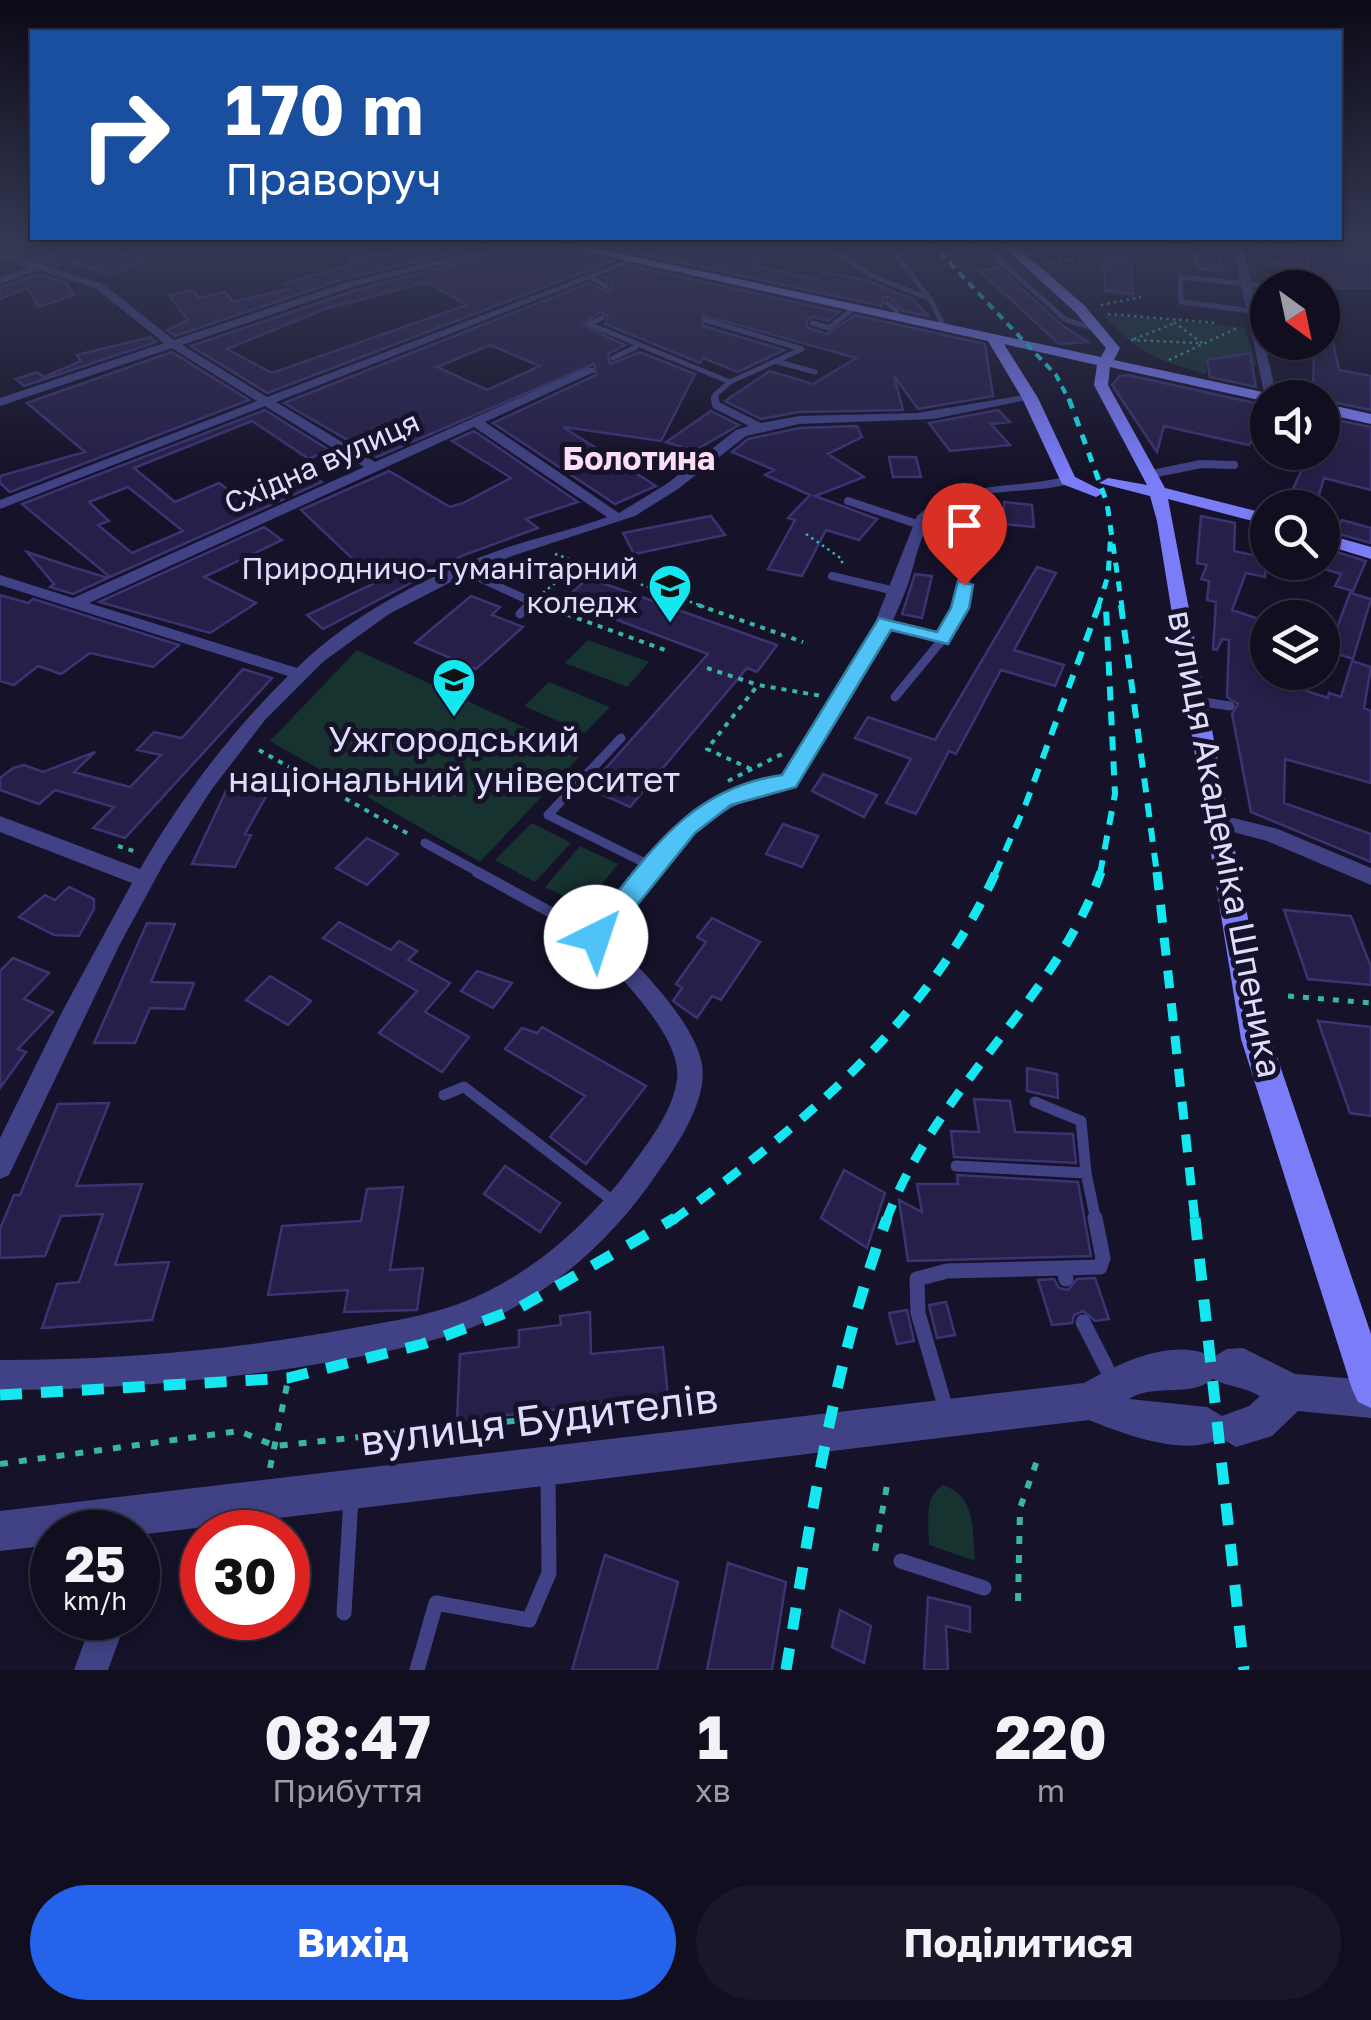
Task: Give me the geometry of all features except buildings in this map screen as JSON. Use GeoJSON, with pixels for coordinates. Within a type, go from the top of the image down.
{"type":"FeatureCollection","features":[{"type":"Feature","properties":{"kind":"main road"},"geometry":{"type":"LineString","coordinates":[[910,320],[1250,392]]}},
{"type":"Feature","properties":{"kind":"main road"},"geometry":{"type":"LineString","coordinates":[[1090,320],[1101,330]]}},
{"type":"Feature","properties":{"kind":"main road","name":"вулиця Академіка Шпеника"},"geometry":{"type":"LineString","coordinates":[[1101,330],[1113,348],[1100,372],[1101,384],[1155,484],[1256,1039],[1371,1389]]}},
{"type":"Feature","properties":{"kind":"main road"},"geometry":{"type":"LineString","coordinates":[[993,338],[1093,486],[1133,490],[1155,484],[1250,514]]}},
{"type":"Feature","properties":{"kind":"main road"},"geometry":{"type":"LineString","coordinates":[[1340,412],[1371,419]]}},
{"type":"Feature","properties":{"kind":"main road"},"geometry":{"type":"LineString","coordinates":[[1340,544],[1371,553]]}},
{"type":"Feature","properties":{"kind":"street"},"geometry":{"type":"LineString","coordinates":[[142,320],[172,343],[377,468]]}},
{"type":"Feature","properties":{"kind":"street"},"geometry":{"type":"LineString","coordinates":[[0,402],[242,320]]}},
{"type":"Feature","properties":{"kind":"street"},"geometry":{"type":"LineString","coordinates":[[0,504],[478,320]]}},
{"type":"Feature","properties":{"kind":"street","name":"Східна вулиця"},"geometry":{"type":"LineString","coordinates":[[75,603],[590,370]]}},
{"type":"Feature","properties":{"kind":"street"},"geometry":{"type":"LineString","coordinates":[[0,1166],[145,879],[208,778],[299,674],[380,613],[465,571],[642,506],[741,433],[758,426],[783,421],[918,417],[1030,398]]}},
{"type":"Feature","properties":{"kind":"street"},"geometry":{"type":"LineString","coordinates":[[477,423],[617,518]]}},
{"type":"Feature","properties":{"kind":"street"},"geometry":{"type":"LineString","coordinates":[[0,1376],[70,1376],[293,1356],[416,1330],[480,1310],[540,1275],[620,1207],[664,1142],[686,1088],[690,1065],[681,1043],[636,981],[596,937],[687,827],[724,799],[756,787],[789,782],[886,622],[900,592],[920,525],[934,507],[958,497],[1093,486]]}},
{"type":"Feature","properties":{"kind":"street"},"geometry":{"type":"LineString","coordinates":[[0,580],[299,674]]}},
{"type":"Feature","properties":{"kind":"street"},"geometry":{"type":"LineString","coordinates":[[1217,821],[1271,834],[1371,878]]}},
{"type":"Feature","properties":{"kind":"street"},"geometry":{"type":"LineString","coordinates":[[0,824],[145,879]]}},
{"type":"Feature","properties":{"kind":"street","name":"вулиця Будителів"},"geometry":{"type":"LineString","coordinates":[[160,1536],[264,1501],[949,1419],[1102,1393],[1135,1374],[1243,1366],[1291,1392],[1371,1400]]}},
{"type":"Feature","properties":{"kind":"street","name":"вулиця Будителів"},"geometry":{"type":"LineString","coordinates":[[1102,1393],[1137,1421],[1221,1427],[1259,1423],[1291,1392]]}},
{"type":"Feature","properties":{"kind":"street","name":"вулиця Будителів"},"geometry":{"type":"LineString","coordinates":[[0,1531],[30,1533]]}},
{"type":"Feature","properties":{"kind":"street"},"geometry":{"type":"LineString","coordinates":[[90,1670],[102,1640]]}},
{"type":"Feature","properties":{"kind":"lane"},"geometry":{"type":"LineString","coordinates":[[598,320],[589,324],[730,382]]}},
{"type":"Feature","properties":{"kind":"lane"},"geometry":{"type":"LineString","coordinates":[[704,320],[802,349],[730,382],[716,395],[716,405],[758,426]]}},
{"type":"Feature","properties":{"kind":"lane"},"geometry":{"type":"LineString","coordinates":[[812,323],[829,328],[839,320]]}},
{"type":"Feature","properties":{"kind":"lane"},"geometry":{"type":"LineString","coordinates":[[940,320],[944,327]]}},
{"type":"Feature","properties":{"kind":"lane"},"geometry":{"type":"LineString","coordinates":[[1066,320],[1101,330]]}},
{"type":"Feature","properties":{"kind":"lane"},"geometry":{"type":"LineString","coordinates":[[613,358],[636,346]]}},
{"type":"Feature","properties":{"kind":"lane"},"geometry":{"type":"LineString","coordinates":[[777,361],[815,372]]}},
{"type":"Feature","properties":{"kind":"lane"},"geometry":{"type":"LineString","coordinates":[[1155,484],[1201,464],[1234,465]]}},
{"type":"Feature","properties":{"kind":"lane"},"geometry":{"type":"LineString","coordinates":[[848,502],[920,525]]}},
{"type":"Feature","properties":{"kind":"lane"},"geometry":{"type":"LineString","coordinates":[[895,696],[942,640],[960,608],[973,554]]}},
{"type":"Feature","properties":{"kind":"lane"},"geometry":{"type":"LineString","coordinates":[[465,571],[532,602],[520,614]]}},
{"type":"Feature","properties":{"kind":"lane"},"geometry":{"type":"LineString","coordinates":[[832,576],[900,592]]}},
{"type":"Feature","properties":{"kind":"lane"},"geometry":{"type":"LineString","coordinates":[[886,622],[942,640]]}},
{"type":"Feature","properties":{"kind":"lane"},"geometry":{"type":"LineString","coordinates":[[1196,701],[1230,706]]}},
{"type":"Feature","properties":{"kind":"lane"},"geometry":{"type":"LineString","coordinates":[[621,738],[548,815],[651,866]]}},
{"type":"Feature","properties":{"kind":"lane"},"geometry":{"type":"LineString","coordinates":[[424,843],[596,937]]}},
{"type":"Feature","properties":{"kind":"lane"},"geometry":{"type":"LineString","coordinates":[[444,1095],[464,1088],[620,1207]]}},
{"type":"Feature","properties":{"kind":"lane"},"geometry":{"type":"LineString","coordinates":[[949,1419],[918,1313],[917,1279],[947,1271],[1065,1273],[1100,1267],[1103,1258],[1086,1173],[1082,1121],[1035,1102]]}},
{"type":"Feature","properties":{"kind":"lane"},"geometry":{"type":"LineString","coordinates":[[956,1166],[1086,1173]]}},
{"type":"Feature","properties":{"kind":"lane"},"geometry":{"type":"LineString","coordinates":[[1083,1322],[1102,1393]]}},
{"type":"Feature","properties":{"kind":"lane"},"geometry":{"type":"LineString","coordinates":[[418,1670],[436,1603],[529,1620],[549,1573],[548,1466]]}},
{"type":"Feature","properties":{"kind":"lane"},"geometry":{"type":"LineString","coordinates":[[344,1613],[352,1490]]}},
{"type":"Feature","properties":{"kind":"lane"},"geometry":{"type":"LineString","coordinates":[[902,1560],[984,1588]]}},
{"type":"Feature","properties":{"kind":"path"},"geometry":{"type":"LineString","coordinates":[[1160,364],[1242,326],[1164,320]]}},
{"type":"Feature","properties":{"kind":"path"},"geometry":{"type":"LineString","coordinates":[[1125,342],[1174,321]]}},
{"type":"Feature","properties":{"kind":"path"},"geometry":{"type":"LineString","coordinates":[[1174,321],[1202,344]]}},
{"type":"Feature","properties":{"kind":"path"},"geometry":{"type":"LineString","coordinates":[[1131,340],[1202,344]]}},
{"type":"Feature","properties":{"kind":"path"},"geometry":{"type":"LineString","coordinates":[[806,534],[842,559],[832,576]]}},
{"type":"Feature","properties":{"kind":"path"},"geometry":{"type":"LineString","coordinates":[[539,543],[578,564],[803,642]]}},
{"type":"Feature","properties":{"kind":"path"},"geometry":{"type":"LineString","coordinates":[[532,602],[578,564]]}},
{"type":"Feature","properties":{"kind":"path"},"geometry":{"type":"LineString","coordinates":[[532,602],[668,652]]}},
{"type":"Feature","properties":{"kind":"path"},"geometry":{"type":"LineString","coordinates":[[707,668],[758,685],[819,696]]}},
{"type":"Feature","properties":{"kind":"path"},"geometry":{"type":"LineString","coordinates":[[751,769],[708,749],[758,685]]}},
{"type":"Feature","properties":{"kind":"path"},"geometry":{"type":"LineString","coordinates":[[815,710],[825,692]]}},
{"type":"Feature","properties":{"kind":"path"},"geometry":{"type":"LineString","coordinates":[[241,740],[424,843]]}},
{"type":"Feature","properties":{"kind":"path"},"geometry":{"type":"LineString","coordinates":[[721,785],[787,752]]}},
{"type":"Feature","properties":{"kind":"path"},"geometry":{"type":"LineString","coordinates":[[1288,996],[1371,1003]]}},
{"type":"Feature","properties":{"kind":"path"},"geometry":{"type":"LineString","coordinates":[[264,1501],[293,1356]]}},
{"type":"Feature","properties":{"kind":"path"},"geometry":{"type":"LineString","coordinates":[[0,1464],[239,1432],[274,1446],[666,1405],[691,1410]]}},
{"type":"Feature","properties":{"kind":"path"},"geometry":{"type":"LineString","coordinates":[[1018,1600],[1022,1497],[1029,1471],[1038,1458]]}},
{"type":"Feature","properties":{"kind":"path"},"geometry":{"type":"LineString","coordinates":[[876,1551],[888,1480]]}},
{"type":"Feature","properties":{"kind":"green space"},"geometry":{"type":"Polygon","coordinates":[[[1109,320],[1168,320],[1245,327],[1250,360],[1255,360],[1257,366],[1207,358],[1206,374],[1138,346],[1109,320]]]}},
{"type":"Feature","properties":{"kind":"green space"},"geometry":{"type":"Polygon","coordinates":[[[588,640],[649,662],[627,687],[565,663],[588,640]]]}},
{"type":"Feature","properties":{"kind":"green space"},"geometry":{"type":"Polygon","coordinates":[[[357,650],[582,754],[480,862],[270,741],[357,650]]]}},
{"type":"Feature","properties":{"kind":"green space"},"geometry":{"type":"Polygon","coordinates":[[[549,682],[610,707],[585,733],[524,706],[549,682]]]}},
{"type":"Feature","properties":{"kind":"green space"},"geometry":{"type":"Polygon","coordinates":[[[532,823],[571,843],[535,882],[495,860],[532,823]]]}},
{"type":"Feature","properties":{"kind":"green space"},"geometry":{"type":"Polygon","coordinates":[[[580,846],[618,864],[584,906],[545,887],[580,846]]]}},
{"type":"Feature","properties":{"kind":"green space"},"geometry":{"type":"Polygon","coordinates":[[[943,1485],[954,1490],[967,1506],[975,1561],[929,1545],[930,1504],[943,1485]]]}},
{"type":"Feature","properties":{"kind":"railway"},"geometry":{"type":"LineString","coordinates":[[1004,320],[1056,375],[1070,402]]}},
{"type":"Feature","properties":{"kind":"railway"},"geometry":{"type":"LineString","coordinates":[[1069,399],[1107,503],[1122,607]]}},
{"type":"Feature","properties":{"kind":"railway"},"geometry":{"type":"LineString","coordinates":[[1098,607],[1108,576],[1111,531]]}},
{"type":"Feature","properties":{"kind":"railway"},"geometry":{"type":"LineString","coordinates":[[995,874],[1025,806],[1099,605]]}},
{"type":"Feature","properties":{"kind":"railway"},"geometry":{"type":"LineString","coordinates":[[1121,605],[1157,874]]}},
{"type":"Feature","properties":{"kind":"railway"},"geometry":{"type":"LineString","coordinates":[[1100,874],[1115,794],[1106,608]]}},
{"type":"Feature","properties":{"kind":"railway"},"geometry":{"type":"LineString","coordinates":[[886,1221],[934,1128],[1055,962],[1081,919],[1101,872]]}},
{"type":"Feature","properties":{"kind":"railway"},"geometry":{"type":"LineString","coordinates":[[1157,872],[1195,1221]]}},
{"type":"Feature","properties":{"kind":"railway"},"geometry":{"type":"LineString","coordinates":[[672,1221],[813,1109],[898,1023],[968,926],[995,874]]}},
{"type":"Feature","properties":{"kind":"railway"},"geometry":{"type":"LineString","coordinates":[[0,1395],[288,1378],[423,1344],[519,1308],[675,1218]]}},
{"type":"Feature","properties":{"kind":"railway"},"geometry":{"type":"LineString","coordinates":[[786,1670],[838,1385],[887,1218]]}},
{"type":"Feature","properties":{"kind":"railway"},"geometry":{"type":"LineString","coordinates":[[1195,1218],[1244,1670]]}},
{"type":"Feature","properties":{"kind":"place","name":"Природничо-гуманітарний коледж"},"geometry":{"type":"Point","coordinates":[670,624]}},
{"type":"Feature","properties":{"kind":"place","name":"Ужгородський національний університет"},"geometry":{"type":"Point","coordinates":[454,718]}},
{"type":"Feature","properties":{"kind":"district","name":"Болотина"},"geometry":{"type":"Point","coordinates":[639,459]}},
{"type":"Feature","properties":{"kind":"route"},"geometry":{"type":"LineString","coordinates":[[596,937],[687,827],[724,799],[756,787],[789,782],[873,650],[886,622],[942,640],[960,608],[964,585]]}}]}
